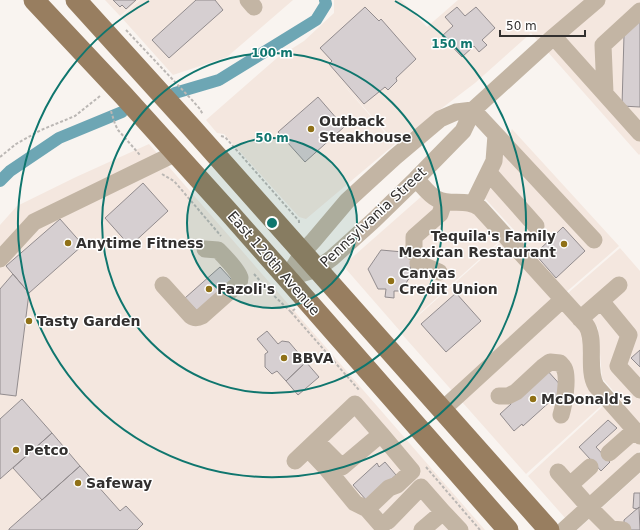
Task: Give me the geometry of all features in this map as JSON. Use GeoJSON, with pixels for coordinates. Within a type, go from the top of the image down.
{"type":"FeatureCollection","features":[{"type":"Feature","properties":{"kind":"main road","name":"East 120th Avenue"},"geometry":{"type":"LineString","coordinates":[[34,0],[176,153],[508,530]]}},
{"type":"Feature","properties":{"kind":"main road","name":"East 120th Avenue"},"geometry":{"type":"LineString","coordinates":[[76,0],[303,252],[549,530]]}},
{"type":"Feature","properties":{"kind":"street","name":"Pennsylvania Street"},"geometry":{"type":"LineString","coordinates":[[287,278],[317,269],[332,258],[416,179],[462,131],[473,110],[597,0]]}},
{"type":"Feature","properties":{"kind":"street"},"geometry":{"type":"LineString","coordinates":[[605,94],[603,45],[640,11]]}},
{"type":"Feature","properties":{"kind":"street"},"geometry":{"type":"LineString","coordinates":[[554,37],[640,133]]}},
{"type":"Feature","properties":{"kind":"street"},"geometry":{"type":"LineString","coordinates":[[473,110],[594,240]]}},
{"type":"Feature","properties":{"kind":"street","name":"Pennsylvania Street"},"geometry":{"type":"LineString","coordinates":[[287,278],[303,252],[347,201],[395,157],[440,119],[456,112],[473,110]]}},
{"type":"Feature","properties":{"kind":"street"},"geometry":{"type":"LineString","coordinates":[[473,204],[494,161],[496,135]]}},
{"type":"Feature","properties":{"kind":"street"},"geometry":{"type":"LineString","coordinates":[[0,259],[34,222],[176,153]]}},
{"type":"Feature","properties":{"kind":"street"},"geometry":{"type":"LineString","coordinates":[[489,173],[536,226]]}},
{"type":"Feature","properties":{"kind":"street"},"geometry":{"type":"LineString","coordinates":[[416,179],[437,200],[444,202],[473,204],[480,208],[588,328],[590,332],[593,382],[638,433],[609,453]]}},
{"type":"Feature","properties":{"kind":"street"},"geometry":{"type":"LineString","coordinates":[[439,272],[416,258],[414,237],[440,214],[444,202]]}},
{"type":"Feature","properties":{"kind":"street"},"geometry":{"type":"LineString","coordinates":[[163,285],[191,316],[194,318],[202,316],[238,284],[240,280],[238,272],[218,250],[205,249]]}},
{"type":"Feature","properties":{"kind":"street"},"geometry":{"type":"LineString","coordinates":[[580,320],[619,285]]}},
{"type":"Feature","properties":{"kind":"street"},"geometry":{"type":"LineString","coordinates":[[442,410],[562,300]]}},
{"type":"Feature","properties":{"kind":"street"},"geometry":{"type":"LineString","coordinates":[[601,301],[629,335],[618,366],[640,390]]}},
{"type":"Feature","properties":{"kind":"street"},"geometry":{"type":"LineString","coordinates":[[499,396],[508,396],[516,392],[550,362],[560,363],[564,368],[566,375],[563,409]]}},
{"type":"Feature","properties":{"kind":"street"},"geometry":{"type":"LineString","coordinates":[[295,462],[355,404],[412,471],[397,485],[389,488],[367,509]]}},
{"type":"Feature","properties":{"kind":"street"},"geometry":{"type":"LineString","coordinates":[[312,445],[342,467],[381,434]]}},
{"type":"Feature","properties":{"kind":"street"},"geometry":{"type":"LineString","coordinates":[[312,445],[327,469],[355,503],[367,509],[386,527],[421,487],[460,530]]}},
{"type":"Feature","properties":{"kind":"street"},"geometry":{"type":"LineString","coordinates":[[564,530],[640,461]]}},
{"type":"Feature","properties":{"kind":"street"},"geometry":{"type":"LineString","coordinates":[[570,485],[590,467]]}},
{"type":"Feature","properties":{"kind":"street"},"geometry":{"type":"LineString","coordinates":[[558,472],[611,529],[623,530]]}},
{"type":"Feature","properties":{"kind":"street"},"geometry":{"type":"LineString","coordinates":[[422,530],[443,512]]}},
{"type":"Feature","properties":{"kind":"path"},"geometry":{"type":"LineString","coordinates":[[126,30],[192,100]]}},
{"type":"Feature","properties":{"kind":"path"},"geometry":{"type":"LineString","coordinates":[[0,157],[16,144],[41,130],[75,116],[100,96]]}},
{"type":"Feature","properties":{"kind":"path"},"geometry":{"type":"LineString","coordinates":[[111,112],[118,130],[150,166],[174,181],[224,240]]}},
{"type":"Feature","properties":{"kind":"path"},"geometry":{"type":"LineString","coordinates":[[249,269],[291,312]]}},
{"type":"Feature","properties":{"kind":"shaded area"},"geometry":{"type":"Polygon","coordinates":[[[105,0],[139,0],[120,16],[105,0]]]}},
{"type":"Feature","properties":{"kind":"shaded area"},"geometry":{"type":"Polygon","coordinates":[[[140,0],[293,0],[227,57],[173,75],[121,17],[140,0]]]}},
{"type":"Feature","properties":{"kind":"shaded area"},"geometry":{"type":"Polygon","coordinates":[[[334,0],[401,0],[427,27],[458,0],[640,0],[640,154],[639,155],[531,33],[475,83],[396,143],[340,81],[395,144],[306,219],[299,217],[224,134],[217,133],[206,120],[277,58],[304,41],[334,13],[334,0]]]}},
{"type":"Feature","properties":{"kind":"shaded area"},"geometry":{"type":"Polygon","coordinates":[[[512,129],[619,246],[556,301],[583,330],[603,404],[526,474],[400,332],[514,230],[480,193],[512,129]]]}},
{"type":"Feature","properties":{"kind":"shaded area"},"geometry":{"type":"Polygon","coordinates":[[[149,144],[485,530],[0,530],[0,225],[17,206],[149,144]]]}},
{"type":"Feature","properties":{"kind":"shaded area"},"geometry":{"type":"Polygon","coordinates":[[[423,195],[477,210],[503,238],[400,331],[346,269],[347,262],[423,195]]]}},
{"type":"Feature","properties":{"kind":"shaded area"},"geometry":{"type":"Polygon","coordinates":[[[620,248],[640,271],[640,451],[566,519],[528,476],[616,394],[602,378],[598,328],[568,293],[620,248]]]}},
{"type":"Feature","properties":{"kind":"shaded area"},"geometry":{"type":"Polygon","coordinates":[[[640,473],[640,530],[577,530],[640,473]]]}},
{"type":"Feature","properties":{"kind":"building"},"geometry":{"type":"Polygon","coordinates":[[[113,0],[136,0],[126,9],[122,5],[120,7],[113,0]]]}},
{"type":"Feature","properties":{"kind":"building"},"geometry":{"type":"Polygon","coordinates":[[[196,0],[215,0],[223,10],[169,58],[152,40],[196,0]]]}},
{"type":"Feature","properties":{"kind":"building"},"geometry":{"type":"Polygon","coordinates":[[[365,7],[379,21],[381,19],[416,59],[396,78],[397,81],[388,90],[385,87],[364,104],[329,64],[332,61],[320,48],[365,7]]]}},
{"type":"Feature","properties":{"kind":"building"},"geometry":{"type":"Polygon","coordinates":[[[457,7],[465,16],[476,7],[495,28],[482,40],[487,45],[479,52],[474,46],[462,57],[442,36],[453,26],[445,17],[457,7]]]}},
{"type":"Feature","properties":{"kind":"building"},"geometry":{"type":"Polygon","coordinates":[[[640,19],[640,107],[622,106],[624,35],[640,19]]]}},
{"type":"Feature","properties":{"kind":"building","name":"Outback Steakhouse"},"geometry":{"type":"Polygon","coordinates":[[[318,97],[344,127],[305,162],[278,132],[318,97]]]}},
{"type":"Feature","properties":{"kind":"building"},"geometry":{"type":"Polygon","coordinates":[[[143,183],[168,211],[130,246],[105,218],[143,183]]]}},
{"type":"Feature","properties":{"kind":"building"},"geometry":{"type":"Polygon","coordinates":[[[60,219],[83,245],[29,293],[6,266],[60,219]]]}},
{"type":"Feature","properties":{"kind":"building"},"geometry":{"type":"Polygon","coordinates":[[[563,227],[585,251],[556,278],[535,254],[563,227]]]}},
{"type":"Feature","properties":{"kind":"building","name":"Canvas Credit Union"},"geometry":{"type":"Polygon","coordinates":[[[381,250],[403,252],[406,257],[418,251],[423,261],[410,267],[413,272],[401,291],[394,291],[394,298],[385,297],[386,289],[378,289],[368,269],[381,250]]]}},
{"type":"Feature","properties":{"kind":"building","name":"Fazoli's"},"geometry":{"type":"Polygon","coordinates":[[[220,267],[232,280],[199,313],[185,298],[220,267]]]}},
{"type":"Feature","properties":{"kind":"building"},"geometry":{"type":"Polygon","coordinates":[[[13,274],[29,293],[16,396],[0,394],[0,289],[13,274]]]}},
{"type":"Feature","properties":{"kind":"building"},"geometry":{"type":"Polygon","coordinates":[[[456,293],[481,321],[446,352],[421,324],[456,293]]]}},
{"type":"Feature","properties":{"kind":"building","name":"BBVA"},"geometry":{"type":"Polygon","coordinates":[[[267,331],[278,344],[282,341],[289,342],[306,362],[286,381],[277,371],[272,374],[265,367],[265,354],[268,352],[257,339],[267,331]]]}},
{"type":"Feature","properties":{"kind":"building"},"geometry":{"type":"Polygon","coordinates":[[[640,350],[640,367],[631,358],[640,350]]]}},
{"type":"Feature","properties":{"kind":"building"},"geometry":{"type":"Polygon","coordinates":[[[306,362],[319,377],[298,395],[286,381],[306,362]]]}},
{"type":"Feature","properties":{"kind":"building","name":"McDonald's"},"geometry":{"type":"Polygon","coordinates":[[[546,369],[564,389],[523,426],[522,424],[514,431],[500,414],[511,404],[510,402],[546,369]]]}},
{"type":"Feature","properties":{"kind":"building","name":"Petco"},"geometry":{"type":"Polygon","coordinates":[[[22,399],[52,433],[0,479],[0,419],[22,399]]]}},
{"type":"Feature","properties":{"kind":"building"},"geometry":{"type":"Polygon","coordinates":[[[608,420],[617,428],[596,447],[610,462],[601,471],[579,447],[608,420]]]}},
{"type":"Feature","properties":{"kind":"building"},"geometry":{"type":"Polygon","coordinates":[[[52,433],[80,466],[42,500],[13,468],[52,433]]]}},
{"type":"Feature","properties":{"kind":"building"},"geometry":{"type":"Polygon","coordinates":[[[385,462],[396,475],[367,501],[353,485],[377,463],[379,467],[385,462]]]}},
{"type":"Feature","properties":{"kind":"building","name":"Safeway"},"geometry":{"type":"Polygon","coordinates":[[[80,466],[120,511],[126,506],[143,524],[137,530],[9,530],[9,529],[80,466]]]}},
{"type":"Feature","properties":{"kind":"building"},"geometry":{"type":"Polygon","coordinates":[[[634,493],[640,493],[640,507],[637,509],[633,508],[634,493]]]}},
{"type":"Feature","properties":{"kind":"building"},"geometry":{"type":"Polygon","coordinates":[[[639,507],[640,530],[624,530],[624,520],[639,507]]]}},
{"type":"Feature","properties":{"kind":"waterway"},"geometry":{"type":"LineString","coordinates":[[175,93],[219,80],[316,20],[326,4],[325,0]]}},
{"type":"Feature","properties":{"kind":"waterway"},"geometry":{"type":"LineString","coordinates":[[0,181],[10,171],[59,138],[122,112]]}},
{"type":"Feature","properties":{"kind":"place","name":"Outback Steakhouse"},"geometry":{"type":"Point","coordinates":[311,129]}},
{"type":"Feature","properties":{"kind":"place","name":"Anytime Fitness"},"geometry":{"type":"Point","coordinates":[68,243]}},
{"type":"Feature","properties":{"kind":"place","name":"Tequila's Family Mexican Restaurant"},"geometry":{"type":"Point","coordinates":[564,244]}},
{"type":"Feature","properties":{"kind":"place","name":"Canvas Credit Union"},"geometry":{"type":"Point","coordinates":[391,281]}},
{"type":"Feature","properties":{"kind":"place","name":"Fazoli's"},"geometry":{"type":"Point","coordinates":[209,289]}},
{"type":"Feature","properties":{"kind":"place","name":"Tasty Garden"},"geometry":{"type":"Point","coordinates":[29,321]}},
{"type":"Feature","properties":{"kind":"place","name":"BBVA"},"geometry":{"type":"Point","coordinates":[284,358]}},
{"type":"Feature","properties":{"kind":"place","name":"McDonald's"},"geometry":{"type":"Point","coordinates":[533,399]}},
{"type":"Feature","properties":{"kind":"place","name":"Petco"},"geometry":{"type":"Point","coordinates":[16,450]}},
{"type":"Feature","properties":{"kind":"place","name":"Safeway"},"geometry":{"type":"Point","coordinates":[78,483]}}]}
